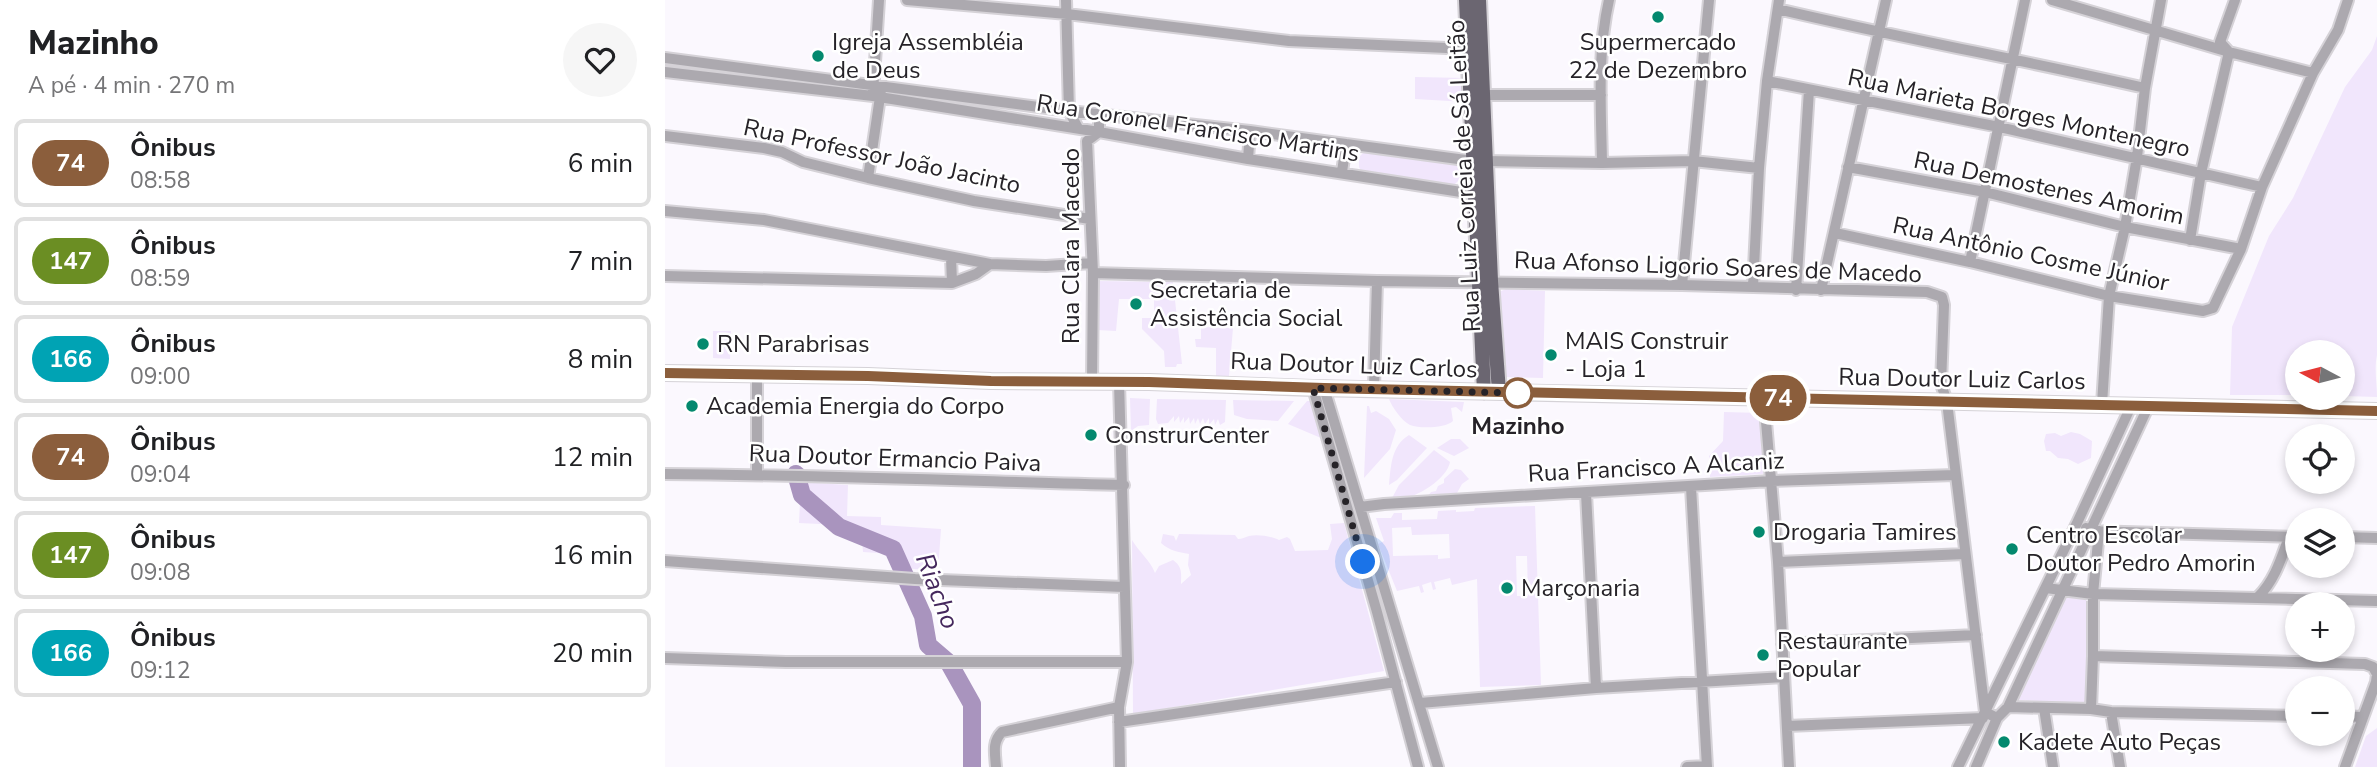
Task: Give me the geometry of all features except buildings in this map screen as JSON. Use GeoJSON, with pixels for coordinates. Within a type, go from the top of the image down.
{"type":"FeatureCollection","features":[{"type":"Feature","properties":{"kind":"main road","name":"Rua Luiz Correia de Sá Leitão"},"geometry":{"type":"LineString","coordinates":[[1466,0],[1480,161],[1492,392]]}},
{"type":"Feature","properties":{"kind":"main road","name":"Rua Luiz Correia de Sá Leitão"},"geometry":{"type":"LineString","coordinates":[[1479,0],[1483,95],[1480,161],[1474,194],[1485,281]]}},
{"type":"Feature","properties":{"kind":"main road","name":"Rua Doutor Luiz Carlos"},"geometry":{"type":"LineString","coordinates":[[665,373],[2377,411]]}},
{"type":"Feature","properties":{"kind":"street"},"geometry":{"type":"LineString","coordinates":[[868,178],[877,92],[879,0]]}},
{"type":"Feature","properties":{"kind":"street"},"geometry":{"type":"LineString","coordinates":[[907,0],[1067,14],[1289,41],[1469,50]]}},
{"type":"Feature","properties":{"kind":"street","name":"Rua Clara Macedo"},"geometry":{"type":"LineString","coordinates":[[1066,0],[1069,111],[1078,128]]}},
{"type":"Feature","properties":{"kind":"street"},"geometry":{"type":"LineString","coordinates":[[1599,0],[1604,19]]}},
{"type":"Feature","properties":{"kind":"street"},"geometry":{"type":"LineString","coordinates":[[1602,163],[1604,19],[1609,0]]}},
{"type":"Feature","properties":{"kind":"street"},"geometry":{"type":"LineString","coordinates":[[1682,285],[1709,0]]}},
{"type":"Feature","properties":{"kind":"street"},"geometry":{"type":"LineString","coordinates":[[1821,290],[1886,0]]}},
{"type":"Feature","properties":{"kind":"street"},"geometry":{"type":"LineString","coordinates":[[1970,262],[2025,0]]}},
{"type":"Feature","properties":{"kind":"street"},"geometry":{"type":"LineString","coordinates":[[2052,0],[2074,2],[2229,52],[2313,73]]}},
{"type":"Feature","properties":{"kind":"street"},"geometry":{"type":"LineString","coordinates":[[2102,404],[2109,296],[2125,227],[2161,0]]}},
{"type":"Feature","properties":{"kind":"street"},"geometry":{"type":"LineString","coordinates":[[2229,52],[2220,41],[2235,0]]}},
{"type":"Feature","properties":{"kind":"street"},"geometry":{"type":"LineString","coordinates":[[2241,249],[2262,187],[2313,73],[2338,30],[2348,0]]}},
{"type":"Feature","properties":{"kind":"street"},"geometry":{"type":"LineString","coordinates":[[1753,287],[1759,168],[1778,4],[1879,33],[2013,58],[2145,88]]}},
{"type":"Feature","properties":{"kind":"street"},"geometry":{"type":"LineString","coordinates":[[2190,240],[2201,173],[2229,52]]}},
{"type":"Feature","properties":{"kind":"street","name":"Rua Coronel Francisco Martins"},"geometry":{"type":"LineString","coordinates":[[665,58],[877,92],[1248,159],[1474,194]]}},
{"type":"Feature","properties":{"kind":"street","name":"Rua Coronel Francisco Martins"},"geometry":{"type":"LineString","coordinates":[[665,72],[1100,114],[1480,161],[1693,161]]}},
{"type":"Feature","properties":{"kind":"street","name":"Rua Marieta Borges Montenegro"},"geometry":{"type":"LineString","coordinates":[[1767,81],[1999,127],[2262,187]]}},
{"type":"Feature","properties":{"kind":"street"},"geometry":{"type":"LineString","coordinates":[[1796,290],[1809,90]]}},
{"type":"Feature","properties":{"kind":"street"},"geometry":{"type":"LineString","coordinates":[[1483,95],[1601,95]]}},
{"type":"Feature","properties":{"kind":"street","name":"Rua Clara Macedo"},"geometry":{"type":"LineString","coordinates":[[1092,382],[1093,268],[1087,141],[1100,132],[1100,114]]}},
{"type":"Feature","properties":{"kind":"street"},"geometry":{"type":"LineString","coordinates":[[1248,159],[1250,131]]}},
{"type":"Feature","properties":{"kind":"street","name":"Rua Professor João Jacinto"},"geometry":{"type":"LineString","coordinates":[[665,136],[764,148],[782,152],[803,162],[868,178],[974,201],[1090,219]]}},
{"type":"Feature","properties":{"kind":"street"},"geometry":{"type":"LineString","coordinates":[[1342,172],[1346,144]]}},
{"type":"Feature","properties":{"kind":"street"},"geometry":{"type":"LineString","coordinates":[[1693,161],[1759,168]]}},
{"type":"Feature","properties":{"kind":"street","name":"Rua Demostenes Amorim"},"geometry":{"type":"LineString","coordinates":[[1849,167],[1985,192],[2125,227],[2241,249]]}},
{"type":"Feature","properties":{"kind":"street","name":"Rua Afonso Ligorio Soares de Macedo"},"geometry":{"type":"LineString","coordinates":[[665,211],[764,220],[990,264],[1377,281],[1485,281],[1927,292],[1942,297],[1944,305],[1941,384],[1947,402]]}},
{"type":"Feature","properties":{"kind":"street","name":"Rua Antônio Cosme Júnior"},"geometry":{"type":"LineString","coordinates":[[1835,233],[2109,296],[2203,311],[2216,305],[2241,249]]}},
{"type":"Feature","properties":{"kind":"street"},"geometry":{"type":"LineString","coordinates":[[951,257],[952,283]]}},
{"type":"Feature","properties":{"kind":"street"},"geometry":{"type":"LineString","coordinates":[[665,276],[952,283],[976,274],[990,264]]}},
{"type":"Feature","properties":{"kind":"street"},"geometry":{"type":"LineString","coordinates":[[1374,388],[1377,281]]}},
{"type":"Feature","properties":{"kind":"street"},"geometry":{"type":"LineString","coordinates":[[757,375],[757,474]]}},
{"type":"Feature","properties":{"kind":"street"},"geometry":{"type":"LineString","coordinates":[[1119,382],[1127,662],[1119,708],[1120,767]]}},
{"type":"Feature","properties":{"kind":"street"},"geometry":{"type":"LineString","coordinates":[[1319,388],[1360,507],[1439,767]]}},
{"type":"Feature","properties":{"kind":"street"},"geometry":{"type":"LineString","coordinates":[[1319,388],[1418,767]]}},
{"type":"Feature","properties":{"kind":"street"},"geometry":{"type":"LineString","coordinates":[[1764,398],[1778,562],[1789,767]]}},
{"type":"Feature","properties":{"kind":"street"},"geometry":{"type":"LineString","coordinates":[[1947,402],[1984,715]]}},
{"type":"Feature","properties":{"kind":"street"},"geometry":{"type":"LineString","coordinates":[[1958,767],[2132,404]]}},
{"type":"Feature","properties":{"kind":"street"},"geometry":{"type":"LineString","coordinates":[[1977,766],[1997,718],[2008,707],[2062,591],[2095,531],[2148,407]]}},
{"type":"Feature","properties":{"kind":"street","name":"Rua Doutor Ermancio Paiva"},"geometry":{"type":"LineString","coordinates":[[665,474],[757,474],[1123,485]]}},
{"type":"Feature","properties":{"kind":"street","name":"Rua Francisco A Alcaniz"},"geometry":{"type":"LineString","coordinates":[[1360,507],[1772,481],[1955,475]]}},
{"type":"Feature","properties":{"kind":"street"},"geometry":{"type":"LineString","coordinates":[[1687,767],[1707,766],[1691,487]]}},
{"type":"Feature","properties":{"kind":"street"},"geometry":{"type":"LineString","coordinates":[[1586,493],[1596,688]]}},
{"type":"Feature","properties":{"kind":"street"},"geometry":{"type":"LineString","coordinates":[[2077,523],[2095,531],[2285,537]]}},
{"type":"Feature","properties":{"kind":"street"},"geometry":{"type":"LineString","coordinates":[[2091,709],[2095,531]]}},
{"type":"Feature","properties":{"kind":"street"},"geometry":{"type":"LineString","coordinates":[[2355,537],[2377,538]]}},
{"type":"Feature","properties":{"kind":"street"},"geometry":{"type":"LineString","coordinates":[[2258,597],[2273,578],[2285,553]]}},
{"type":"Feature","properties":{"kind":"street"},"geometry":{"type":"LineString","coordinates":[[1778,562],[1965,554]]}},
{"type":"Feature","properties":{"kind":"street"},"geometry":{"type":"LineString","coordinates":[[665,561],[915,579],[1124,587]]}},
{"type":"Feature","properties":{"kind":"street"},"geometry":{"type":"LineString","coordinates":[[2046,588],[2093,594],[2376,601]]}},
{"type":"Feature","properties":{"kind":"street"},"geometry":{"type":"LineString","coordinates":[[1782,644],[1976,635]]}},
{"type":"Feature","properties":{"kind":"street"},"geometry":{"type":"LineString","coordinates":[[2093,656],[2365,664],[2374,667],[2377,674],[2345,767]]}},
{"type":"Feature","properties":{"kind":"street"},"geometry":{"type":"LineString","coordinates":[[665,658],[786,662],[1127,662]]}},
{"type":"Feature","properties":{"kind":"street"},"geometry":{"type":"LineString","coordinates":[[1420,703],[1596,688],[1784,677]]}},
{"type":"Feature","properties":{"kind":"street"},"geometry":{"type":"LineString","coordinates":[[1119,722],[1396,682]]}},
{"type":"Feature","properties":{"kind":"street"},"geometry":{"type":"LineString","coordinates":[[2008,707],[2285,716]]}},
{"type":"Feature","properties":{"kind":"street"},"geometry":{"type":"LineString","coordinates":[[996,767],[994,747],[996,738],[1002,732],[1119,708]]}},
{"type":"Feature","properties":{"kind":"street"},"geometry":{"type":"LineString","coordinates":[[2044,708],[2053,767]]}},
{"type":"Feature","properties":{"kind":"street"},"geometry":{"type":"LineString","coordinates":[[2111,712],[2120,767]]}},
{"type":"Feature","properties":{"kind":"street"},"geometry":{"type":"LineString","coordinates":[[1787,726],[1984,715],[1997,718]]}},
{"type":"Feature","properties":{"kind":"street"},"geometry":{"type":"LineString","coordinates":[[2355,717],[2361,717]]}},
{"type":"Feature","properties":{"kind":"shaded area"},"geometry":{"type":"Polygon","coordinates":[[[2377,36],[2377,397],[2355,396],[2355,340],[2285,340],[2285,395],[2230,395],[2232,327],[2269,236],[2293,198],[2345,87],[2372,50],[2377,36]]]}},
{"type":"Feature","properties":{"kind":"shaded area"},"geometry":{"type":"Polygon","coordinates":[[[1415,77],[1466,78],[1466,102],[1415,99],[1415,77]]]}},
{"type":"Feature","properties":{"kind":"shaded area"},"geometry":{"type":"Polygon","coordinates":[[[1365,151],[1456,164],[1461,171],[1460,179],[1454,185],[1361,171],[1359,157],[1365,151]]]}},
{"type":"Feature","properties":{"kind":"shaded area"},"geometry":{"type":"Polygon","coordinates":[[[1096,281],[1173,282],[1182,364],[1165,367],[1164,351],[1142,329],[1142,318],[1154,318],[1154,299],[1119,299],[1116,331],[1097,330],[1096,281]]]}},
{"type":"Feature","properties":{"kind":"shaded area"},"geometry":{"type":"Polygon","coordinates":[[[1506,289],[1545,291],[1543,378],[1503,377],[1497,298],[1499,292],[1506,289]]]}},
{"type":"Feature","properties":{"kind":"shaded area"},"geometry":{"type":"Polygon","coordinates":[[[1201,327],[1233,328],[1229,376],[1216,376],[1216,348],[1196,347],[1195,339],[1201,339],[1201,327]]]}},
{"type":"Feature","properties":{"kind":"shaded area"},"geometry":{"type":"Polygon","coordinates":[[[713,331],[731,331],[730,359],[713,358],[713,331]]]}},
{"type":"Feature","properties":{"kind":"shaded area"},"geometry":{"type":"Polygon","coordinates":[[[1130,398],[1150,399],[1149,425],[1138,426],[1131,431],[1130,398]]]}},
{"type":"Feature","properties":{"kind":"shaded area"},"geometry":{"type":"Polygon","coordinates":[[[1157,399],[1226,400],[1225,422],[1220,425],[1218,419],[1215,425],[1214,419],[1209,425],[1209,418],[1205,424],[1203,418],[1200,424],[1198,418],[1195,424],[1194,418],[1190,424],[1189,417],[1184,423],[1184,417],[1180,423],[1179,416],[1174,422],[1174,416],[1168,423],[1158,424],[1157,399]]]}},
{"type":"Feature","properties":{"kind":"shaded area"},"geometry":{"type":"Polygon","coordinates":[[[1389,399],[1464,402],[1462,412],[1456,407],[1451,408],[1453,421],[1450,423],[1426,427],[1407,423],[1389,399]]]}},
{"type":"Feature","properties":{"kind":"shaded area"},"geometry":{"type":"Polygon","coordinates":[[[1233,400],[1294,401],[1278,421],[1247,419],[1234,415],[1233,400]]]}},
{"type":"Feature","properties":{"kind":"shaded area"},"geometry":{"type":"Polygon","coordinates":[[[1307,401],[1311,401],[1321,438],[1288,424],[1307,401]]]}},
{"type":"Feature","properties":{"kind":"shaded area"},"geometry":{"type":"Polygon","coordinates":[[[1367,406],[1371,413],[1376,411],[1389,419],[1396,430],[1390,449],[1364,478],[1367,406]]]}},
{"type":"Feature","properties":{"kind":"shaded area"},"geometry":{"type":"Polygon","coordinates":[[[1724,412],[1761,413],[1763,474],[1710,477],[1709,456],[1723,441],[1724,412]]]}},
{"type":"Feature","properties":{"kind":"shaded area"},"geometry":{"type":"Polygon","coordinates":[[[2071,432],[2092,441],[2091,458],[2078,464],[2046,451],[2046,434],[2055,433],[2061,436],[2071,432]]]}},
{"type":"Feature","properties":{"kind":"shaded area"},"geometry":{"type":"Polygon","coordinates":[[[1409,435],[1427,448],[1389,485],[1395,451],[1409,435]]]}},
{"type":"Feature","properties":{"kind":"shaded area"},"geometry":{"type":"Polygon","coordinates":[[[1451,439],[1460,439],[1469,448],[1454,456],[1437,448],[1451,439]]]}},
{"type":"Feature","properties":{"kind":"shaded area"},"geometry":{"type":"Polygon","coordinates":[[[1434,450],[1450,462],[1442,476],[1417,494],[1392,498],[1399,485],[1434,450]]]}},
{"type":"Feature","properties":{"kind":"shaded area"},"geometry":{"type":"Polygon","coordinates":[[[1455,469],[1461,470],[1469,479],[1457,493],[1446,497],[1428,496],[1444,483],[1444,479],[1455,469]]]}},
{"type":"Feature","properties":{"kind":"shaded area"},"geometry":{"type":"Polygon","coordinates":[[[801,482],[848,485],[847,516],[881,517],[881,525],[941,529],[938,571],[891,567],[892,554],[863,552],[861,526],[799,523],[801,482]]]}},
{"type":"Feature","properties":{"kind":"shaded area","name":"Marçonaria"},"geometry":{"type":"Polygon","coordinates":[[[1535,506],[1541,685],[1480,687],[1477,579],[1452,585],[1450,578],[1434,582],[1436,589],[1433,590],[1431,582],[1422,585],[1424,592],[1421,593],[1419,586],[1397,591],[1378,544],[1384,541],[1376,518],[1391,518],[1394,513],[1402,513],[1402,520],[1437,519],[1438,511],[1474,511],[1475,508],[1535,506]],[[1411,527],[1392,528],[1393,556],[1438,555],[1438,559],[1450,558],[1449,534],[1412,535],[1411,527]],[[1516,556],[1517,596],[1528,596],[1527,556],[1516,556]]]}},
{"type":"Feature","properties":{"kind":"shaded area"},"geometry":{"type":"Polygon","coordinates":[[[1344,523],[1384,671],[1133,714],[1132,540],[1155,573],[1159,566],[1173,560],[1181,571],[1181,584],[1191,575],[1189,554],[1164,546],[1161,543],[1163,534],[1174,536],[1176,541],[1179,534],[1235,535],[1238,539],[1256,535],[1279,540],[1287,537],[1295,551],[1328,550],[1332,539],[1330,524],[1344,523]]]}},
{"type":"Feature","properties":{"kind":"shaded area"},"geometry":{"type":"Polygon","coordinates":[[[2064,597],[2086,600],[2087,703],[2015,700],[2064,597]]]}},
{"type":"Feature","properties":{"kind":"shaded area"},"geometry":{"type":"Polygon","coordinates":[[[2377,728],[2377,767],[2355,767],[2366,736],[2377,728]]]}},
{"type":"Feature","properties":{"kind":"waterway","name":"Riacho"},"geometry":{"type":"LineString","coordinates":[[796,474],[802,495],[839,527],[893,549],[923,616],[928,645],[949,663],[972,704],[972,767]]}},
{"type":"Feature","properties":{"kind":"bus line","name":"74"},"geometry":{"type":"LineString","coordinates":[[665,373],[2377,411]]}},
{"type":"Feature","properties":{"kind":"place","name":"Supermercado 22 de Dezembro"},"geometry":{"type":"Point","coordinates":[1658,17]}},
{"type":"Feature","properties":{"kind":"place","name":"Igreja Assembléia de Deus"},"geometry":{"type":"Point","coordinates":[818,56]}},
{"type":"Feature","properties":{"kind":"place","name":"Secretaria de Assistência Social"},"geometry":{"type":"Point","coordinates":[1136,304]}},
{"type":"Feature","properties":{"kind":"place","name":"RN Parabrisas"},"geometry":{"type":"Point","coordinates":[703,344]}},
{"type":"Feature","properties":{"kind":"place","name":"MAIS Construir - Loja 1"},"geometry":{"type":"Point","coordinates":[1551,355]}},
{"type":"Feature","properties":{"kind":"place","name":"Mazinho"},"geometry":{"type":"Point","coordinates":[1518,393]}},
{"type":"Feature","properties":{"kind":"place","name":"Academia Energia do Corpo"},"geometry":{"type":"Point","coordinates":[692,406]}},
{"type":"Feature","properties":{"kind":"place","name":"ConstrurCenter"},"geometry":{"type":"Point","coordinates":[1091,435]}},
{"type":"Feature","properties":{"kind":"place","name":"Drogaria Tamires"},"geometry":{"type":"Point","coordinates":[1759,532]}},
{"type":"Feature","properties":{"kind":"place","name":"Centro Escolar Doutor Pedro Amorin"},"geometry":{"type":"Point","coordinates":[2012,549]}},
{"type":"Feature","properties":{"kind":"place","name":"Marçonaria"},"geometry":{"type":"Point","coordinates":[1507,588]}},
{"type":"Feature","properties":{"kind":"place","name":"Restaurante Popular"},"geometry":{"type":"Point","coordinates":[1763,655]}},
{"type":"Feature","properties":{"kind":"place","name":"Kadete Auto Peças"},"geometry":{"type":"Point","coordinates":[2004,742]}},
{"type":"Feature","properties":{"kind":"route"},"geometry":{"type":"LineString","coordinates":[[1363,562],[1313,388],[1518,393]]}}]}
